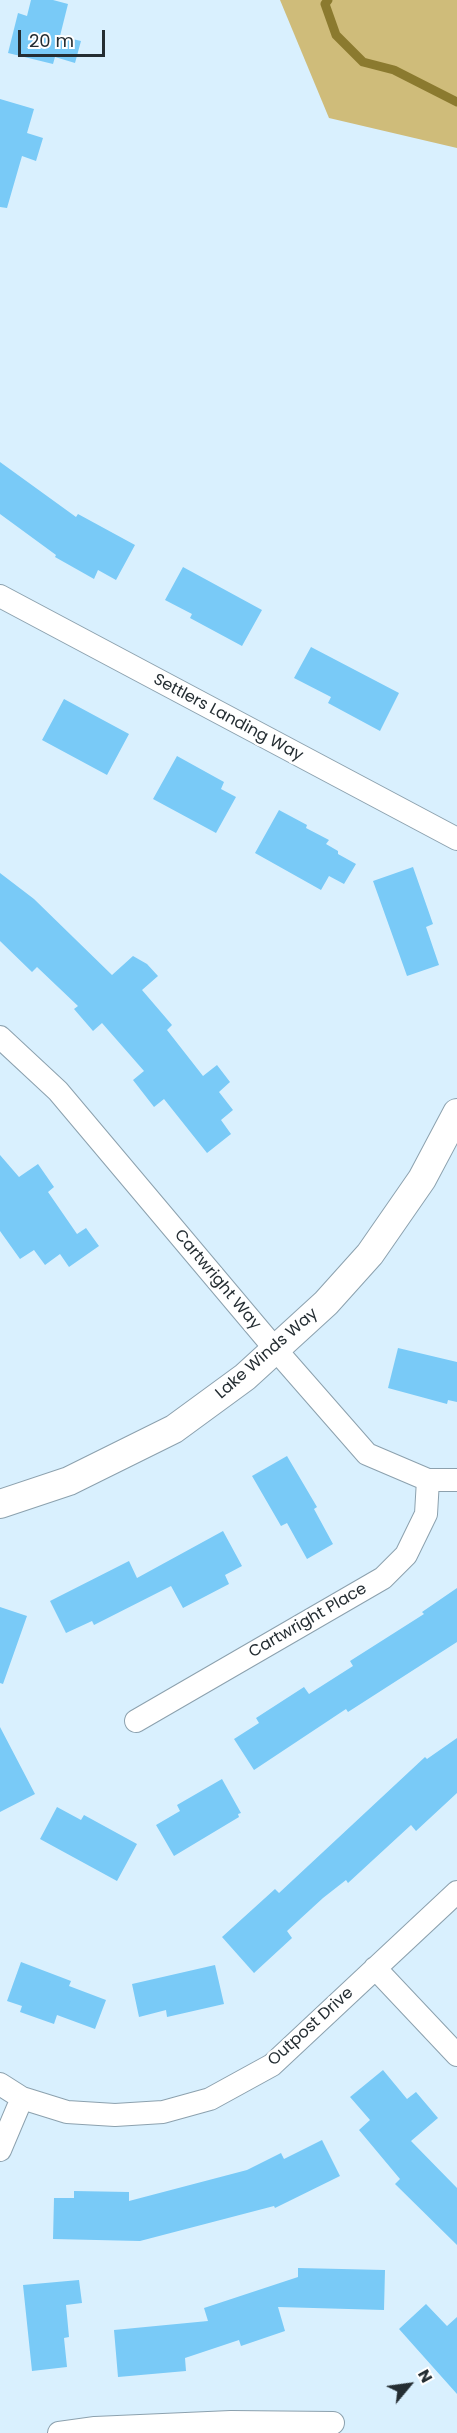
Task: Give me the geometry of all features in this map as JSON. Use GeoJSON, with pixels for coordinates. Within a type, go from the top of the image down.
{"type":"FeatureCollection","features":[{"type":"Feature","properties":{"kind":"street","name":"Settlers Landing Way"},"geometry":{"type":"LineString","coordinates":[[0,596],[457,839]]}},
{"type":"Feature","properties":{"kind":"street","name":"Cartwright Way"},"geometry":{"type":"LineString","coordinates":[[0,1037],[58,1091],[276,1350],[367,1454],[428,1480],[457,1480]]}},
{"type":"Feature","properties":{"kind":"street","name":"Lake Winds Way"},"geometry":{"type":"LineString","coordinates":[[0,1504],[69,1481],[174,1429],[245,1377],[326,1303],[369,1254],[422,1179],[457,1113]]}},
{"type":"Feature","properties":{"kind":"street","name":"Cartwright Place"},"geometry":{"type":"LineString","coordinates":[[136,1721],[383,1578],[406,1555],[426,1514],[428,1480]]}},
{"type":"Feature","properties":{"kind":"street","name":"Outpost Drive"},"geometry":{"type":"LineString","coordinates":[[0,2084],[22,2098],[67,2112],[115,2115],[163,2112],[210,2099],[272,2065],[457,1892]]}},
{"type":"Feature","properties":{"kind":"street"},"geometry":{"type":"LineString","coordinates":[[375,1968],[457,2055]]}},
{"type":"Feature","properties":{"kind":"street"},"geometry":{"type":"LineString","coordinates":[[0,2150],[22,2098]]}},
{"type":"Feature","properties":{"kind":"street"},"geometry":{"type":"LineString","coordinates":[[59,2433],[95,2428],[231,2422],[333,2423]]}},
{"type":"Feature","properties":{"kind":"shaded area"},"geometry":{"type":"Polygon","coordinates":[[[280,0],[457,0],[457,148],[329,118],[280,0]]]}},
{"type":"Feature","properties":{"kind":"building"},"geometry":{"type":"Polygon","coordinates":[[[31,0],[53,0],[68,4],[60,36],[81,41],[75,63],[55,57],[53,64],[8,53],[18,13],[27,16],[31,0]]]}},
{"type":"Feature","properties":{"kind":"building"},"geometry":{"type":"Polygon","coordinates":[[[0,99],[34,109],[27,133],[43,138],[36,161],[22,156],[7,208],[0,207],[0,99]]]}},
{"type":"Feature","properties":{"kind":"building"},"geometry":{"type":"Polygon","coordinates":[[[0,462],[76,517],[78,514],[135,545],[116,580],[98,570],[94,579],[55,557],[56,555],[0,514],[0,462]]]}},
{"type":"Feature","properties":{"kind":"building"},"geometry":{"type":"Polygon","coordinates":[[[183,567],[262,610],[242,646],[190,618],[192,614],[165,600],[183,567]]]}},
{"type":"Feature","properties":{"kind":"building"},"geometry":{"type":"Polygon","coordinates":[[[311,647],[399,693],[380,731],[328,703],[331,697],[294,678],[311,647]]]}},
{"type":"Feature","properties":{"kind":"building"},"geometry":{"type":"Polygon","coordinates":[[[64,699],[129,734],[107,775],[42,740],[64,699]]]}},
{"type":"Feature","properties":{"kind":"building"},"geometry":{"type":"Polygon","coordinates":[[[177,756],[224,782],[221,789],[236,797],[216,833],[153,799],[177,756]]]}},
{"type":"Feature","properties":{"kind":"building"},"geometry":{"type":"Polygon","coordinates":[[[279,810],[329,840],[326,844],[356,864],[344,884],[329,876],[321,890],[255,853],[279,810]]]}},
{"type":"Feature","properties":{"kind":"building"},"geometry":{"type":"Polygon","coordinates":[[[413,867],[433,924],[426,927],[439,965],[407,976],[373,881],[413,867]]]}},
{"type":"Feature","properties":{"kind":"building"},"geometry":{"type":"Polygon","coordinates":[[[0,873],[34,899],[112,975],[133,956],[147,964],[158,976],[142,990],[172,1025],[167,1030],[203,1076],[217,1065],[230,1082],[219,1092],[233,1110],[221,1120],[231,1134],[207,1153],[164,1099],[154,1107],[133,1080],[144,1071],[102,1023],[93,1031],[74,1009],[78,1006],[37,967],[32,972],[0,941],[0,873]]]}},
{"type":"Feature","properties":{"kind":"building"},"geometry":{"type":"Polygon","coordinates":[[[0,1155],[19,1177],[38,1164],[54,1187],[48,1192],[77,1234],[86,1228],[99,1246],[69,1267],[60,1254],[45,1265],[34,1250],[20,1259],[0,1231],[0,1155]]]}},
{"type":"Feature","properties":{"kind":"building"},"geometry":{"type":"Polygon","coordinates":[[[398,1348],[457,1362],[457,1402],[448,1400],[447,1404],[388,1388],[398,1348]]]}},
{"type":"Feature","properties":{"kind":"building"},"geometry":{"type":"Polygon","coordinates":[[[287,1456],[317,1507],[314,1509],[333,1544],[307,1559],[287,1523],[281,1526],[252,1476],[287,1456]]]}},
{"type":"Feature","properties":{"kind":"building"},"geometry":{"type":"Polygon","coordinates":[[[223,1531],[242,1566],[225,1575],[229,1584],[183,1608],[171,1586],[94,1625],[92,1621],[66,1633],[50,1601],[129,1561],[137,1578],[223,1531]]]}},
{"type":"Feature","properties":{"kind":"building"},"geometry":{"type":"Polygon","coordinates":[[[457,1588],[457,1642],[348,1712],[346,1709],[254,1770],[234,1739],[259,1723],[256,1718],[304,1687],[309,1694],[353,1666],[350,1661],[424,1614],[422,1612],[457,1588]]]}},
{"type":"Feature","properties":{"kind":"building"},"geometry":{"type":"Polygon","coordinates":[[[0,1607],[27,1616],[3,1684],[0,1683],[0,1607]]]}},
{"type":"Feature","properties":{"kind":"building"},"geometry":{"type":"Polygon","coordinates":[[[0,1727],[35,1794],[0,1812],[0,1727]]]}},
{"type":"Feature","properties":{"kind":"building"},"geometry":{"type":"Polygon","coordinates":[[[457,1738],[457,1793],[416,1831],[411,1825],[348,1883],[346,1880],[323,1898],[287,1931],[292,1938],[254,1973],[222,1937],[275,1889],[279,1893],[425,1757],[427,1759],[457,1738]]]}},
{"type":"Feature","properties":{"kind":"building"},"geometry":{"type":"Polygon","coordinates":[[[222,1779],[241,1813],[238,1814],[239,1817],[174,1856],[156,1825],[180,1811],[177,1805],[222,1779]]]}},
{"type":"Feature","properties":{"kind":"building"},"geometry":{"type":"Polygon","coordinates":[[[57,1807],[81,1820],[84,1815],[137,1844],[117,1881],[40,1839],[57,1807]]]}},
{"type":"Feature","properties":{"kind":"building"},"geometry":{"type":"Polygon","coordinates":[[[21,1962],[71,1981],[69,1986],[106,2000],[95,2029],[57,2015],[54,2024],[20,2012],[22,2006],[7,2001],[21,1962]]]}},
{"type":"Feature","properties":{"kind":"building"},"geometry":{"type":"Polygon","coordinates":[[[215,1965],[224,2004],[167,2017],[166,2010],[139,2017],[132,1984],[215,1965]]]}},
{"type":"Feature","properties":{"kind":"building"},"geometry":{"type":"Polygon","coordinates":[[[383,2070],[407,2099],[416,2092],[438,2118],[411,2141],[457,2188],[457,2245],[395,2184],[400,2179],[359,2130],[370,2120],[350,2097],[383,2070]]]}},
{"type":"Feature","properties":{"kind":"building"},"geometry":{"type":"Polygon","coordinates":[[[322,2140],[340,2176],[275,2208],[274,2206],[140,2241],[53,2239],[54,2198],[74,2198],[74,2191],[129,2192],[129,2201],[247,2170],[281,2153],[284,2159],[322,2140]]]}},
{"type":"Feature","properties":{"kind":"building"},"geometry":{"type":"Polygon","coordinates":[[[298,2268],[385,2270],[384,2310],[278,2307],[285,2331],[241,2346],[239,2340],[185,2358],[186,2371],[118,2377],[114,2330],[208,2321],[204,2308],[298,2277],[298,2268]]]}},
{"type":"Feature","properties":{"kind":"building"},"geometry":{"type":"Polygon","coordinates":[[[79,2280],[82,2303],[66,2305],[69,2337],[64,2338],[67,2367],[32,2371],[23,2285],[79,2280]]]}},
{"type":"Feature","properties":{"kind":"building"},"geometry":{"type":"Polygon","coordinates":[[[426,2304],[447,2326],[457,2317],[457,2394],[399,2329],[426,2304]]]}},
{"type":"Feature","properties":{"kind":"waterway"},"geometry":{"type":"LineString","coordinates":[[328,0],[325,4],[336,35],[363,62],[394,70],[457,102]]}}]}
